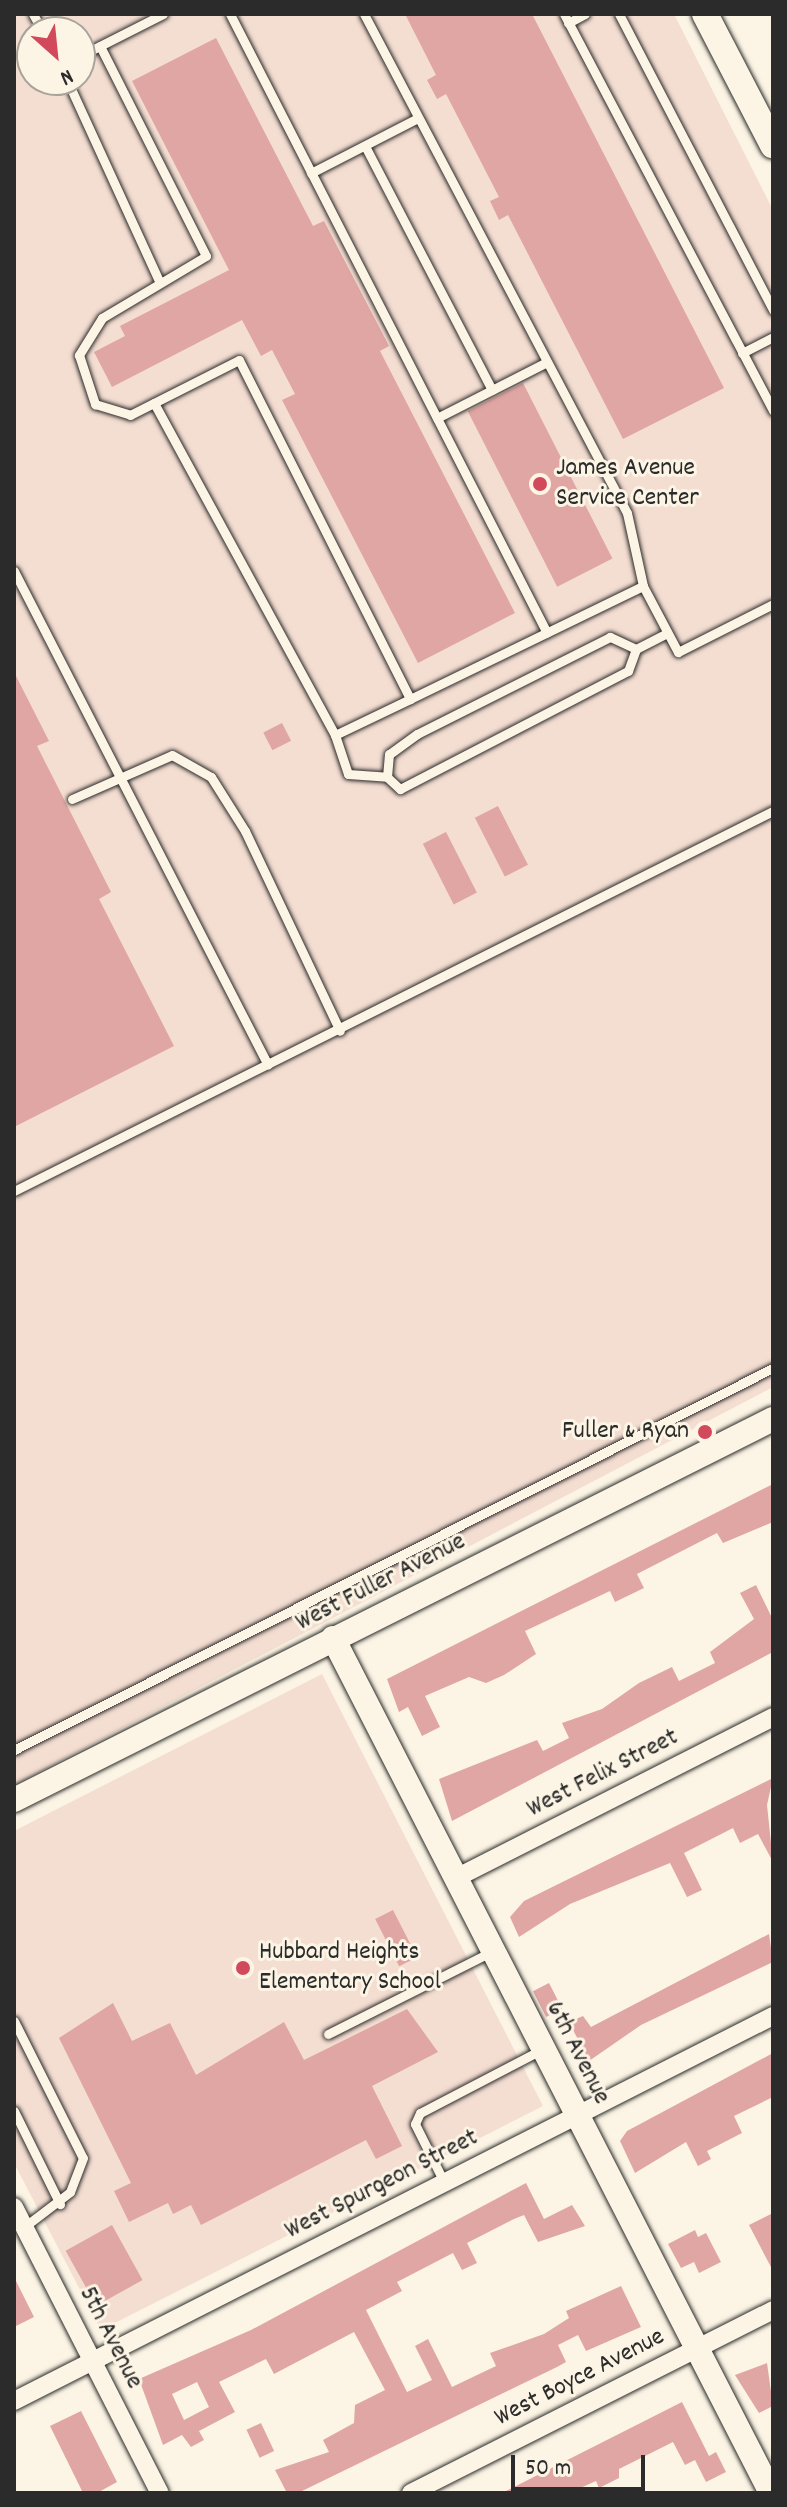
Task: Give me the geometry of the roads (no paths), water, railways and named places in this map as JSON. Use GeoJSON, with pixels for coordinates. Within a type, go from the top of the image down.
{"type":"FeatureCollection","features":[{"type":"Feature","properties":{"kind":"main road"},"geometry":{"type":"LineString","coordinates":[[705,14],[773,145]]}},
{"type":"Feature","properties":{"kind":"street","name":"West Fuller Avenue"},"geometry":{"type":"LineString","coordinates":[[14,1800],[773,1419]]}},
{"type":"Feature","properties":{"kind":"street","name":"6th Avenue"},"geometry":{"type":"LineString","coordinates":[[333,1638],[771,2493]]}},
{"type":"Feature","properties":{"kind":"street","name":"West Felix Street"},"geometry":{"type":"LineString","coordinates":[[456,1878],[773,1717]]}},
{"type":"Feature","properties":{"kind":"street","name":"West Spurgeon Street"},"geometry":{"type":"LineString","coordinates":[[14,2401],[773,2016]]}},
{"type":"Feature","properties":{"kind":"street","name":"5th Avenue"},"geometry":{"type":"LineString","coordinates":[[14,2207],[160,2493]]}},
{"type":"Feature","properties":{"kind":"street","name":"West Boyce Avenue"},"geometry":{"type":"LineString","coordinates":[[411,2493],[773,2310]]}},
{"type":"Feature","properties":{"kind":"lane"},"geometry":{"type":"LineString","coordinates":[[96,48],[163,14]]}},
{"type":"Feature","properties":{"kind":"lane"},"geometry":{"type":"LineString","coordinates":[[230,14],[547,633]]}},
{"type":"Feature","properties":{"kind":"lane"},"geometry":{"type":"LineString","coordinates":[[364,14],[627,513],[643,586],[678,652],[773,604]]}},
{"type":"Feature","properties":{"kind":"lane"},"geometry":{"type":"LineString","coordinates":[[585,14],[566,18],[773,411]]}},
{"type":"Feature","properties":{"kind":"lane"},"geometry":{"type":"LineString","coordinates":[[619,14],[773,310]]}},
{"type":"Feature","properties":{"kind":"lane"},"geometry":{"type":"LineString","coordinates":[[100,46],[206,256],[159,281],[102,318],[79,355],[95,404],[130,415],[239,360],[410,699]]}},
{"type":"Feature","properties":{"kind":"lane"},"geometry":{"type":"LineString","coordinates":[[74,96],[159,281]]}},
{"type":"Feature","properties":{"kind":"lane"},"geometry":{"type":"LineString","coordinates":[[311,173],[418,118]]}},
{"type":"Feature","properties":{"kind":"lane"},"geometry":{"type":"LineString","coordinates":[[365,146],[492,390]]}},
{"type":"Feature","properties":{"kind":"lane"},"geometry":{"type":"LineString","coordinates":[[742,353],[773,337]]}},
{"type":"Feature","properties":{"kind":"lane"},"geometry":{"type":"LineString","coordinates":[[437,418],[547,362]]}},
{"type":"Feature","properties":{"kind":"lane"},"geometry":{"type":"LineString","coordinates":[[154,403],[335,735],[348,774],[387,777],[400,789],[628,671],[636,649],[667,633]]}},
{"type":"Feature","properties":{"kind":"lane"},"geometry":{"type":"LineString","coordinates":[[14,571],[268,1065]]}},
{"type":"Feature","properties":{"kind":"lane"},"geometry":{"type":"LineString","coordinates":[[335,735],[643,586]]}},
{"type":"Feature","properties":{"kind":"lane"},"geometry":{"type":"LineString","coordinates":[[387,777],[389,754],[417,734],[610,637],[636,649]]}},
{"type":"Feature","properties":{"kind":"lane"},"geometry":{"type":"LineString","coordinates":[[72,799],[119,775],[172,755],[211,777],[245,831],[340,1031]]}},
{"type":"Feature","properties":{"kind":"lane"},"geometry":{"type":"LineString","coordinates":[[14,1191],[340,1031],[773,811]]}},
{"type":"Feature","properties":{"kind":"lane"},"geometry":{"type":"LineString","coordinates":[[14,1750],[773,1368]]}},
{"type":"Feature","properties":{"kind":"lane"},"geometry":{"type":"LineString","coordinates":[[328,2034],[493,1951]]}},
{"type":"Feature","properties":{"kind":"lane"},"geometry":{"type":"LineString","coordinates":[[14,2021],[83,2152],[60,2204],[24,2227]]}},
{"type":"Feature","properties":{"kind":"lane"},"geometry":{"type":"LineString","coordinates":[[445,2183],[415,2124],[420,2113],[543,2049]]}},
{"type":"Feature","properties":{"kind":"lane"},"geometry":{"type":"LineString","coordinates":[[14,2111],[60,2204]]}},
{"type":"Feature","properties":{"kind":"place","name":"James Avenue Service Center"},"geometry":{"type":"Point","coordinates":[540,484]}},
{"type":"Feature","properties":{"kind":"place","name":"Fuller & Ryan"},"geometry":{"type":"Point","coordinates":[705,1432]}},
{"type":"Feature","properties":{"kind":"place","name":"Hubbard Heights Elementary School"},"geometry":{"type":"Point","coordinates":[243,1968]}}]}
